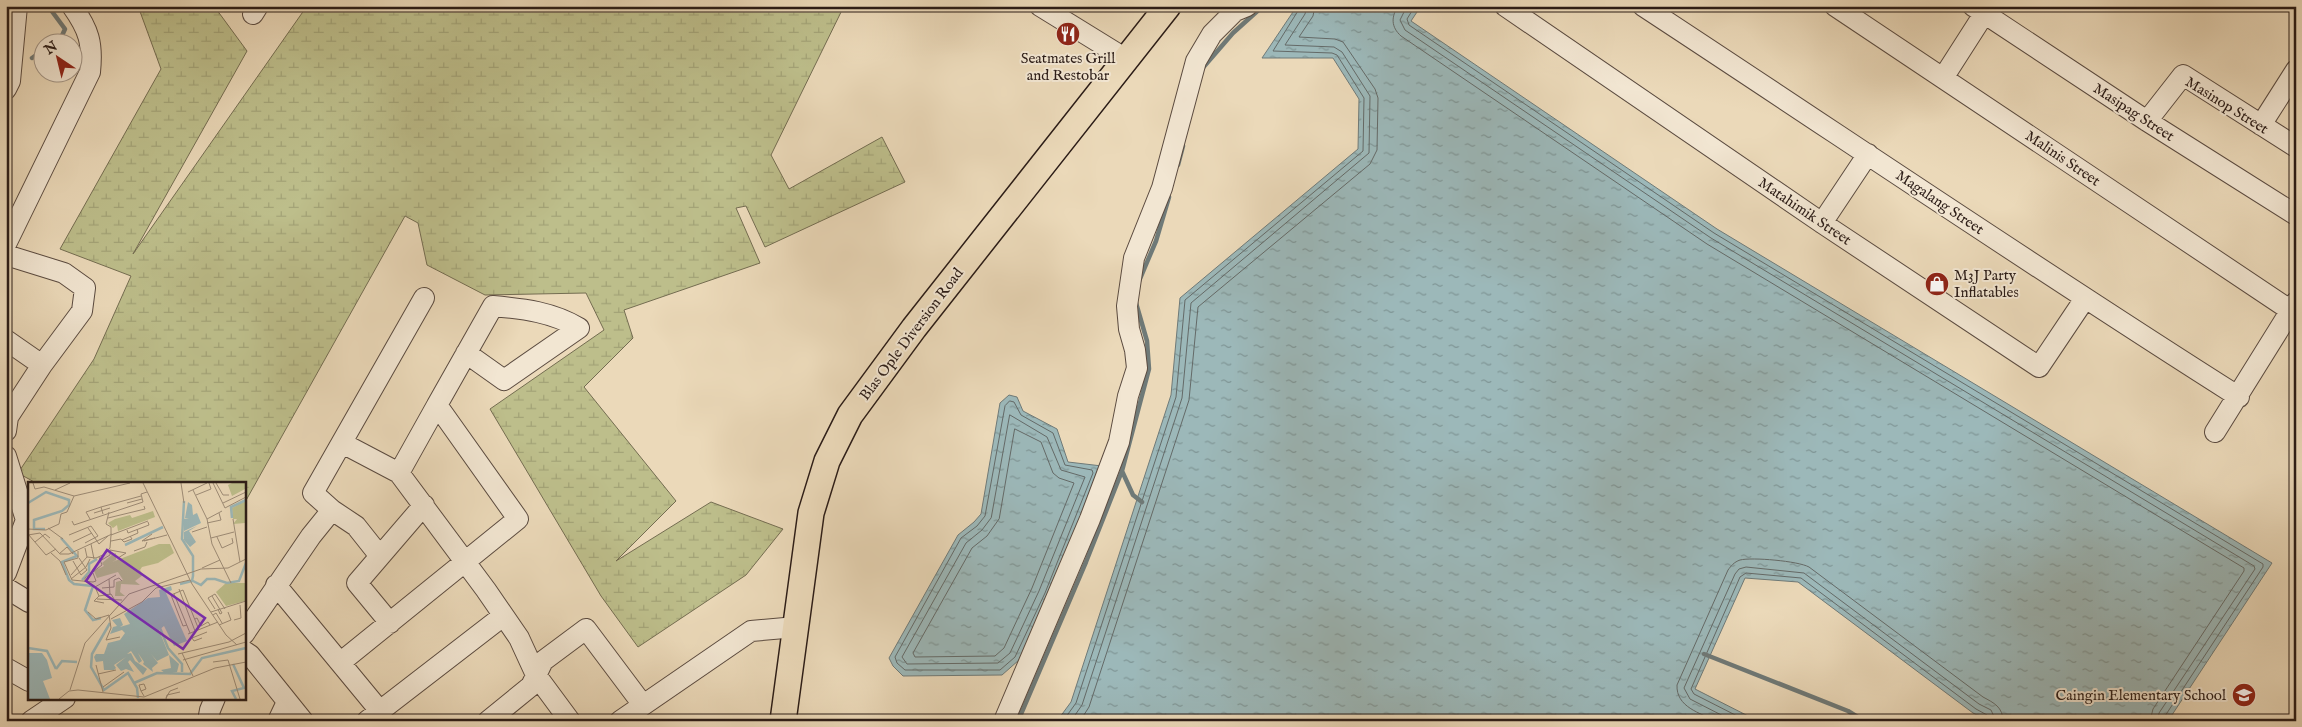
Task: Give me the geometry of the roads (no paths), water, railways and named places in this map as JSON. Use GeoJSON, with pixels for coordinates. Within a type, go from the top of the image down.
{"type":"FeatureCollection","features":[{"type":"Feature","properties":{"kind":"main road","name":"Blas Ople Diversion Road"},"geometry":{"type":"LineString","coordinates":[[783,721],[811,513],[828,461],[850,415],[914,328],[1168,6]]}},
{"type":"Feature","properties":{"kind":"street"},"geometry":{"type":"LineString","coordinates":[[6,244],[90,72],[92,51],[86,26],[72,6]]}},
{"type":"Feature","properties":{"kind":"street"},"geometry":{"type":"LineString","coordinates":[[1040,6],[1126,59]]}},
{"type":"Feature","properties":{"kind":"street"},"geometry":{"type":"LineString","coordinates":[[1004,721],[1090,519],[1118,442],[1128,396],[1137,368],[1136,350],[1129,329],[1127,306],[1134,258],[1162,188],[1196,61],[1212,34],[1235,11],[1247,6]]}},
{"type":"Feature","properties":{"kind":"street","name":"Magalang Street"},"geometry":{"type":"LineString","coordinates":[[1643,6],[1868,154],[2084,300],[2239,397]]}},
{"type":"Feature","properties":{"kind":"street","name":"Malinis Street"},"geometry":{"type":"LineString","coordinates":[[1835,6],[1942,78],[2293,306]]}},
{"type":"Feature","properties":{"kind":"street","name":"Matahimik Street"},"geometry":{"type":"LineString","coordinates":[[1505,7],[2039,368],[2084,300]]}},
{"type":"Feature","properties":{"kind":"street"},"geometry":{"type":"LineString","coordinates":[[1942,78],[1979,10]]}},
{"type":"Feature","properties":{"kind":"street","name":"Masipag Street"},"geometry":{"type":"LineString","coordinates":[[1979,10],[2148,121],[2293,206]]}},
{"type":"Feature","properties":{"kind":"street"},"geometry":{"type":"LineString","coordinates":[[8,83],[13,12]]}},
{"type":"Feature","properties":{"kind":"street"},"geometry":{"type":"LineString","coordinates":[[2261,125],[2296,70]]}},
{"type":"Feature","properties":{"kind":"street","name":"Masinop Street"},"geometry":{"type":"LineString","coordinates":[[2148,121],[2183,75],[2296,147]]}},
{"type":"Feature","properties":{"kind":"street"},"geometry":{"type":"LineString","coordinates":[[1822,223],[1868,154]]}},
{"type":"Feature","properties":{"kind":"street"},"geometry":{"type":"LineString","coordinates":[[6,254],[64,273],[85,288],[82,311],[42,365],[7,421]]}},
{"type":"Feature","properties":{"kind":"street"},"geometry":{"type":"LineString","coordinates":[[379,555],[356,526],[332,510],[313,493],[424,298]]}},
{"type":"Feature","properties":{"kind":"street"},"geometry":{"type":"LineString","coordinates":[[399,473],[466,353],[493,306],[535,310],[561,317],[579,328],[504,380],[466,353]]}},
{"type":"Feature","properties":{"kind":"street"},"geometry":{"type":"LineString","coordinates":[[2215,432],[2239,397],[2293,306]]}},
{"type":"Feature","properties":{"kind":"street"},"geometry":{"type":"LineString","coordinates":[[6,340],[42,365]]}},
{"type":"Feature","properties":{"kind":"street"},"geometry":{"type":"LineString","coordinates":[[341,662],[518,519],[437,405]]}},
{"type":"Feature","properties":{"kind":"street"},"geometry":{"type":"LineString","coordinates":[[342,442],[399,473],[519,638],[536,675],[570,721]]}},
{"type":"Feature","properties":{"kind":"street"},"geometry":{"type":"LineString","coordinates":[[6,456],[28,521],[6,573]]}},
{"type":"Feature","properties":{"kind":"street"},"geometry":{"type":"LineString","coordinates":[[390,623],[357,583],[379,555],[424,505]]}},
{"type":"Feature","properties":{"kind":"street"},"geometry":{"type":"LineString","coordinates":[[245,632],[276,585],[332,510]]}},
{"type":"Feature","properties":{"kind":"street"},"geometry":{"type":"LineString","coordinates":[[276,585],[341,662],[374,716],[503,616]]}},
{"type":"Feature","properties":{"kind":"street"},"geometry":{"type":"LineString","coordinates":[[6,588],[28,601]]}},
{"type":"Feature","properties":{"kind":"street"},"geometry":{"type":"LineString","coordinates":[[620,721],[751,631],[796,627]]}},
{"type":"Feature","properties":{"kind":"street"},"geometry":{"type":"LineString","coordinates":[[488,721],[531,686],[543,661],[586,629],[643,705]]}},
{"type":"Feature","properties":{"kind":"street"},"geometry":{"type":"LineString","coordinates":[[245,652],[250,655],[303,721]]}},
{"type":"Feature","properties":{"kind":"street"},"geometry":{"type":"LineString","coordinates":[[6,668],[28,680]]}},
{"type":"Feature","properties":{"kind":"street"},"geometry":{"type":"LineString","coordinates":[[31,721],[61,700]]}},
{"type":"Feature","properties":{"kind":"street"},"geometry":{"type":"LineString","coordinates":[[208,721],[214,700]]}},
{"type":"Feature","properties":{"kind":"street"},"geometry":{"type":"LineString","coordinates":[[278,721],[287,702]]}},
{"type":"Feature","properties":{"kind":"water"},"geometry":{"type":"Polygon","coordinates":[[[1297,6],[1421,6],[1411,21],[1717,229],[2272,563],[2168,721],[1989,721],[1973,713],[1798,582],[1745,578],[1695,689],[1758,721],[1057,721],[1071,702],[1171,395],[1180,298],[1358,149],[1359,99],[1333,58],[1262,58],[1297,6]]]}},
{"type":"Feature","properties":{"kind":"water"},"geometry":{"type":"Polygon","coordinates":[[[1009,395],[1017,397],[1023,411],[1057,429],[1068,462],[1102,466],[1050,595],[1019,660],[1002,675],[903,676],[893,666],[889,658],[958,535],[981,514],[1000,403],[1009,395]]]}},
{"type":"Feature","properties":{"kind":"waterway"},"geometry":{"type":"LineString","coordinates":[[48,6],[65,29],[64,32]]}},
{"type":"Feature","properties":{"kind":"waterway"},"geometry":{"type":"LineString","coordinates":[[1201,70],[1233,33],[1263,6]]}},
{"type":"Feature","properties":{"kind":"waterway"},"geometry":{"type":"LineString","coordinates":[[1178,165],[1183,146]]}},
{"type":"Feature","properties":{"kind":"waterway"},"geometry":{"type":"LineString","coordinates":[[1139,281],[1156,241],[1169,197]]}},
{"type":"Feature","properties":{"kind":"waterway"},"geometry":{"type":"LineString","coordinates":[[1018,721],[1086,562],[1122,471],[1149,369],[1147,341],[1136,303]]}},
{"type":"Feature","properties":{"kind":"waterway"},"geometry":{"type":"LineString","coordinates":[[1122,471],[1133,495],[1142,502]]}},
{"type":"Feature","properties":{"kind":"waterway"},"geometry":{"type":"LineString","coordinates":[[1704,654],[1848,711],[1864,721]]}},
{"type":"Feature","properties":{"kind":"place","name":"Seatmates Grill and Restobar"},"geometry":{"type":"Point","coordinates":[1068,34]}},
{"type":"Feature","properties":{"kind":"place","name":"M3J Party Inflatables"},"geometry":{"type":"Point","coordinates":[1937,284]}},
{"type":"Feature","properties":{"kind":"place","name":"Caingin Elementary School"},"geometry":{"type":"Point","coordinates":[2244,695]}}]}
